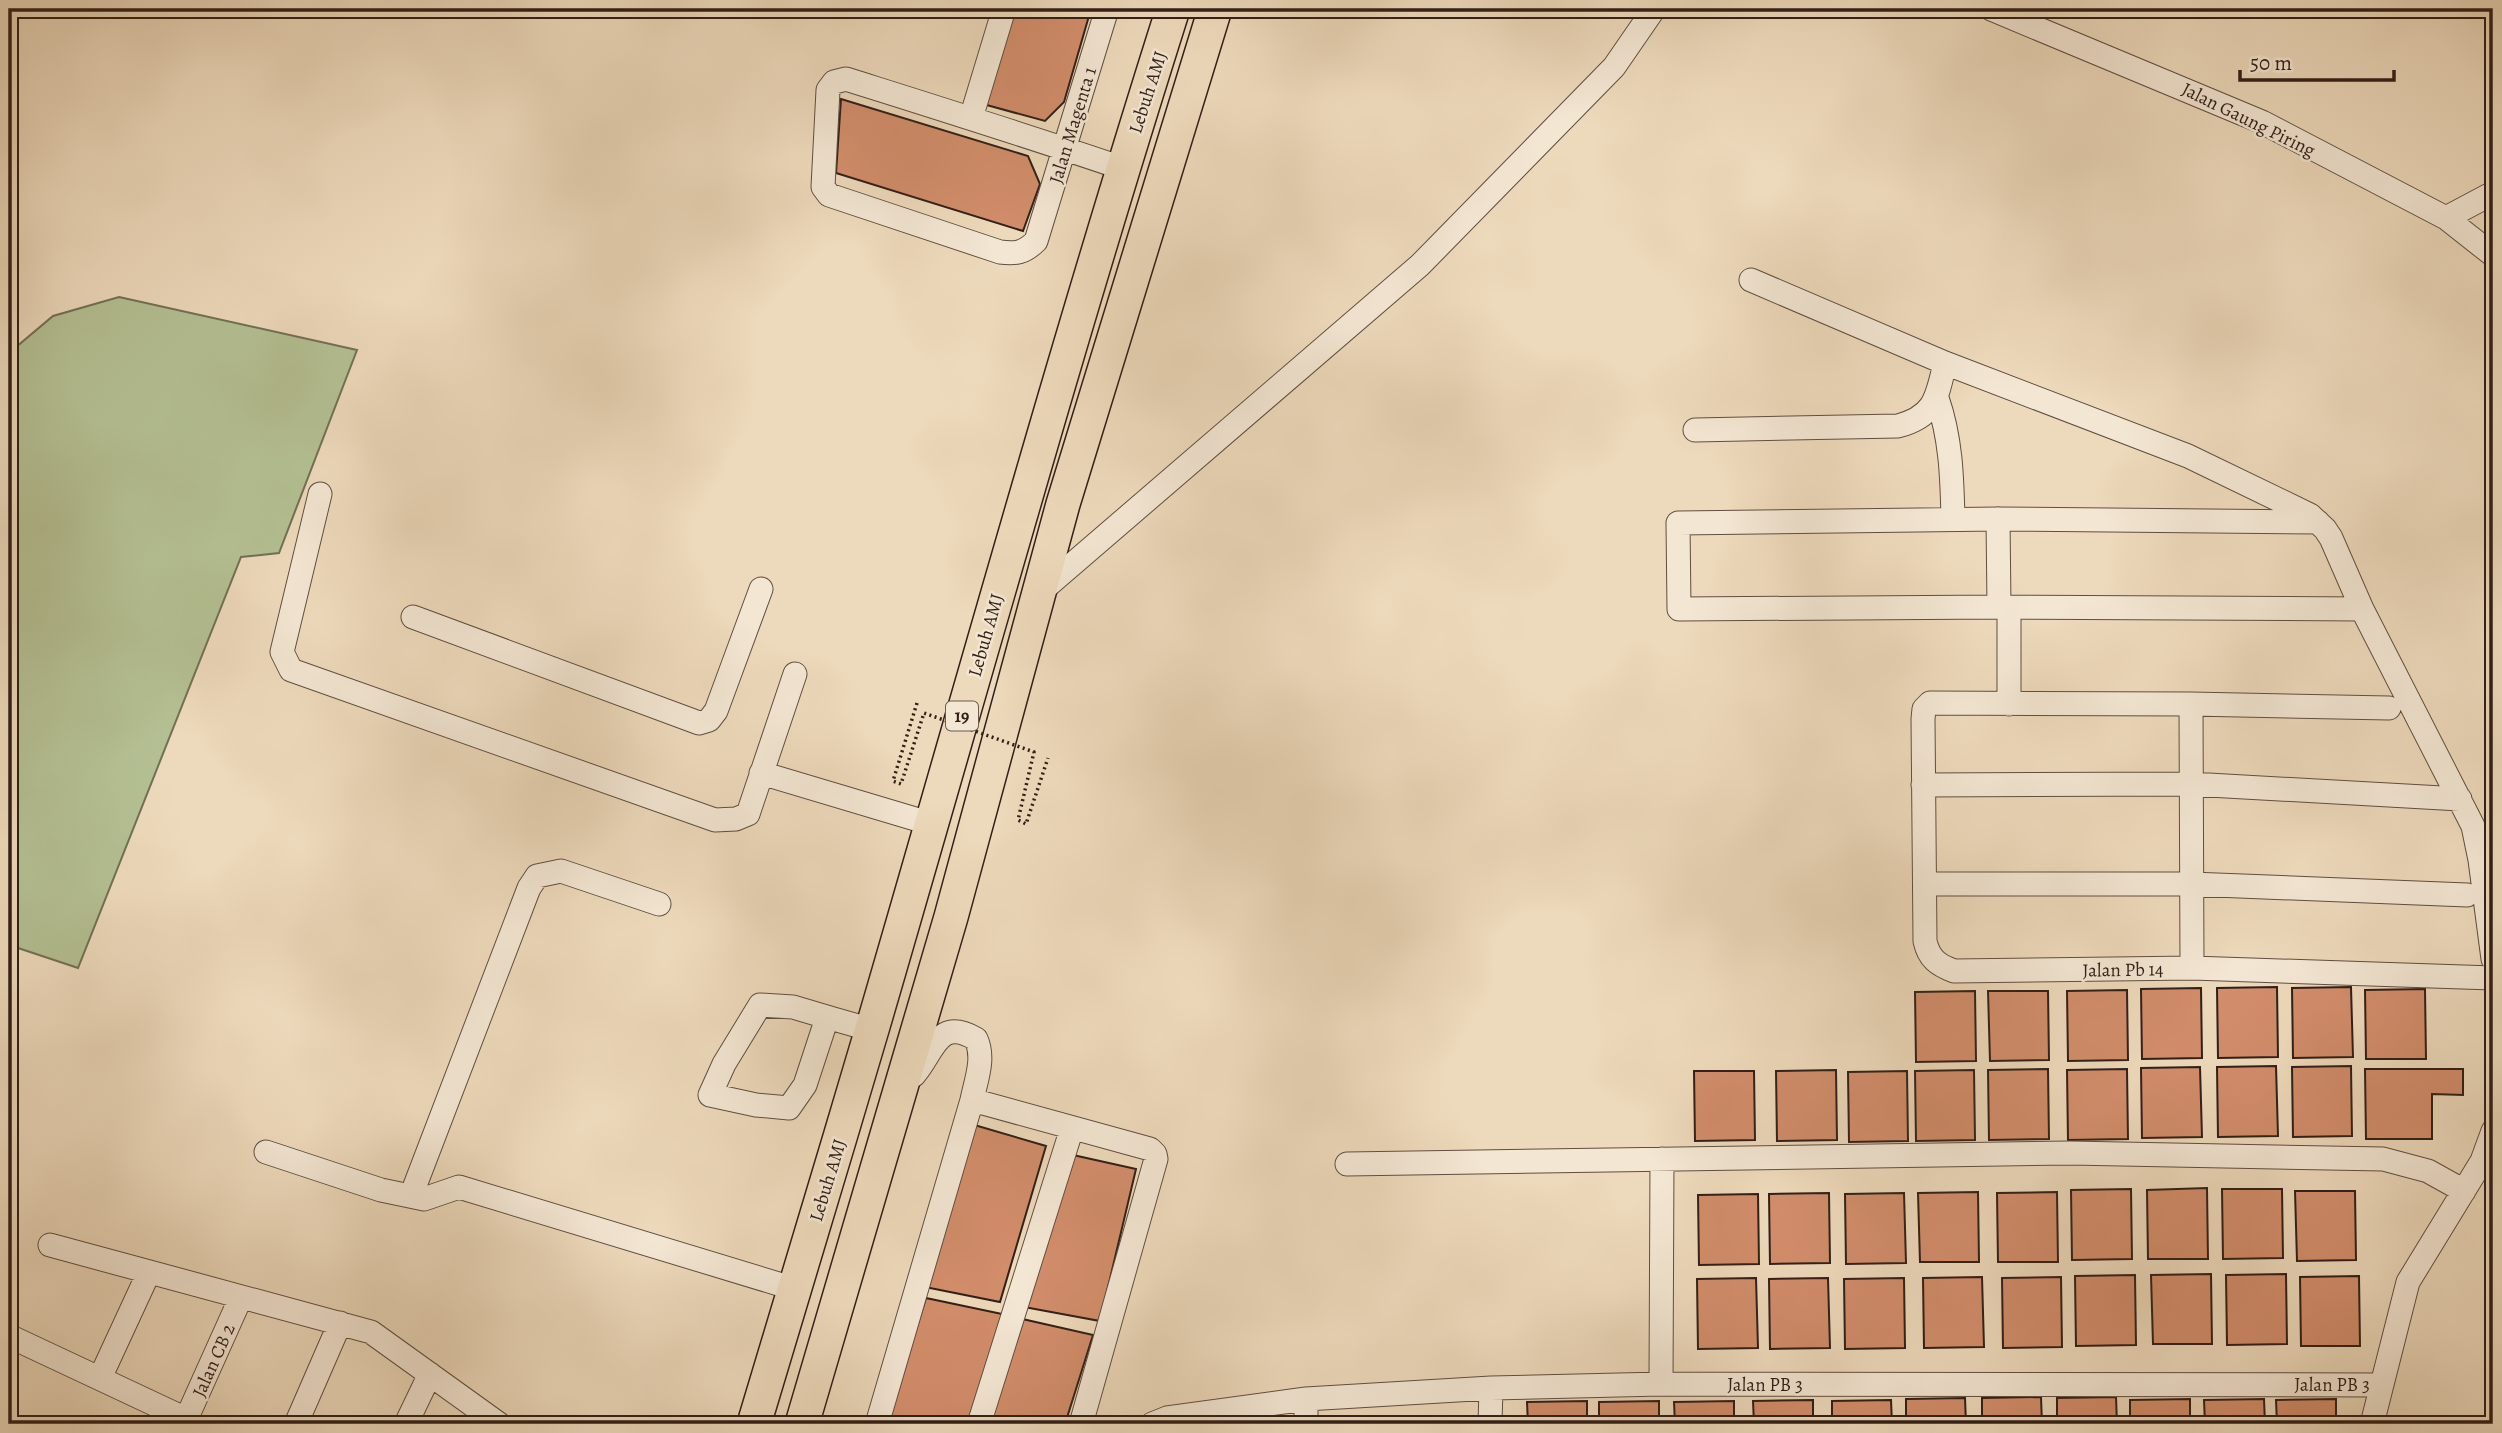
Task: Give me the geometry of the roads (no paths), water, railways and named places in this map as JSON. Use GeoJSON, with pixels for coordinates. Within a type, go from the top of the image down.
{"type":"FeatureCollection","features":[{"type":"Feature","properties":{"kind":"highway","name":"Lebuh AMJ"},"geometry":{"type":"LineString","coordinates":[[754,1424],[872,1030],[1122,169],[1173,9]]}},
{"type":"Feature","properties":{"kind":"highway","name":"Lebuh AMJ"},"geometry":{"type":"LineString","coordinates":[[802,1424],[972,841],[1083,440],[1215,9]]}},
{"type":"Feature","properties":{"kind":"street"},"geometry":{"type":"LineString","coordinates":[[1004,9],[971,118],[1122,169]]}},
{"type":"Feature","properties":{"kind":"street","name":"Jalan Magenta 1"},"geometry":{"type":"LineString","coordinates":[[971,118],[846,79],[834,82],[828,90],[823,187],[825,192],[1000,252],[1016,254],[1027,250],[1036,242],[1107,9]]}},
{"type":"Feature","properties":{"kind":"street"},"geometry":{"type":"LineString","coordinates":[[1039,593],[1420,265],[1614,67],[1654,9]]}},
{"type":"Feature","properties":{"kind":"street","name":"Jalan Gaung Piring"},"geometry":{"type":"LineString","coordinates":[[1991,9],[2228,106],[2446,218],[2493,255]]}},
{"type":"Feature","properties":{"kind":"street"},"geometry":{"type":"LineString","coordinates":[[2446,218],[2493,193]]}},
{"type":"Feature","properties":{"kind":"street"},"geometry":{"type":"LineString","coordinates":[[1751,280],[1945,363],[2188,456],[2298,509],[2318,522],[2331,538],[2362,609],[2473,826],[2493,959]]}},
{"type":"Feature","properties":{"kind":"street"},"geometry":{"type":"LineString","coordinates":[[1695,430],[1898,426],[1922,417],[1930,410],[1937,398],[1945,363]]}},
{"type":"Feature","properties":{"kind":"street"},"geometry":{"type":"LineString","coordinates":[[1937,398],[1951,460],[1953,519]]}},
{"type":"Feature","properties":{"kind":"street"},"geometry":{"type":"LineString","coordinates":[[320,494],[282,652],[290,670],[715,820],[748,814],[795,674]]}},
{"type":"Feature","properties":{"kind":"street"},"geometry":{"type":"LineString","coordinates":[[2318,522],[1953,519],[1678,523],[1679,609],[2362,609]]}},
{"type":"Feature","properties":{"kind":"street"},"geometry":{"type":"LineString","coordinates":[[1998,519],[2009,704],[2389,708]]}},
{"type":"Feature","properties":{"kind":"street"},"geometry":{"type":"LineString","coordinates":[[413,617],[699,723],[709,720],[716,711],[761,589]]}},
{"type":"Feature","properties":{"kind":"street","name":"Jalan Pb 14"},"geometry":{"type":"LineString","coordinates":[[2009,704],[1930,703],[1924,709],[1925,941],[1928,953],[1939,965],[1954,971],[2192,968],[2493,978]]}},
{"type":"Feature","properties":{"kind":"street"},"geometry":{"type":"LineString","coordinates":[[2191,704],[2192,968]]}},
{"type":"Feature","properties":{"kind":"street"},"geometry":{"type":"LineString","coordinates":[[761,773],[932,824]]}},
{"type":"Feature","properties":{"kind":"street"},"geometry":{"type":"LineString","coordinates":[[1923,785],[2191,784],[2460,799]]}},
{"type":"Feature","properties":{"kind":"street"},"geometry":{"type":"LineString","coordinates":[[411,1196],[529,888],[537,876],[561,870],[659,904]]}},
{"type":"Feature","properties":{"kind":"street"},"geometry":{"type":"LineString","coordinates":[[1926,884],[2191,884],[2467,895]]}},
{"type":"Feature","properties":{"kind":"street"},"geometry":{"type":"LineString","coordinates":[[830,1018],[825,1024],[805,1085],[789,1108],[710,1096],[724,1064],[760,1005],[793,1007],[872,1030]]}},
{"type":"Feature","properties":{"kind":"street"},"geometry":{"type":"LineString","coordinates":[[877,1424],[972,1100],[981,1049],[976,1039],[967,1033],[957,1031],[938,1038],[912,1077],[902,1080]]}},
{"type":"Feature","properties":{"kind":"street"},"geometry":{"type":"LineString","coordinates":[[972,1100],[1150,1149],[1155,1154],[1156,1160],[1081,1424]]}},
{"type":"Feature","properties":{"kind":"street"},"geometry":{"type":"LineString","coordinates":[[979,1424],[1072,1128]]}},
{"type":"Feature","properties":{"kind":"street"},"geometry":{"type":"LineString","coordinates":[[2372,1424],[2408,1282],[2482,1161],[2493,1131]]}},
{"type":"Feature","properties":{"kind":"street"},"geometry":{"type":"LineString","coordinates":[[266,1152],[381,1190],[424,1199],[458,1187],[794,1289]]}},
{"type":"Feature","properties":{"kind":"street"},"geometry":{"type":"LineString","coordinates":[[1347,1164],[2070,1153],[2383,1159],[2428,1171],[2464,1191]]}},
{"type":"Feature","properties":{"kind":"street"},"geometry":{"type":"LineString","coordinates":[[1661,1384],[1662,1159]]}},
{"type":"Feature","properties":{"kind":"street"},"geometry":{"type":"LineString","coordinates":[[50,1245],[371,1332],[499,1424]]}},
{"type":"Feature","properties":{"kind":"street"},"geometry":{"type":"LineString","coordinates":[[100,1378],[149,1272]]}},
{"type":"Feature","properties":{"kind":"street","name":"Jalan CB 2"},"geometry":{"type":"LineString","coordinates":[[185,1422],[241,1297]]}},
{"type":"Feature","properties":{"kind":"street"},"geometry":{"type":"LineString","coordinates":[[296,1424],[340,1323]]}},
{"type":"Feature","properties":{"kind":"street"},"geometry":{"type":"LineString","coordinates":[[9,1336],[100,1378],[185,1422]]}},
{"type":"Feature","properties":{"kind":"street"},"geometry":{"type":"LineString","coordinates":[[407,1424],[430,1374]]}},
{"type":"Feature","properties":{"kind":"street","name":"Jalan PB 3"},"geometry":{"type":"LineString","coordinates":[[1152,1424],[1167,1418],[1306,1399],[1491,1388],[1661,1384],[2382,1385]]}},
{"type":"Feature","properties":{"kind":"street"},"geometry":{"type":"LineString","coordinates":[[1490,1424],[1491,1388]]}},
{"type":"Feature","properties":{"kind":"street"},"geometry":{"type":"LineString","coordinates":[[1306,1399],[1306,1424]]}}]}
